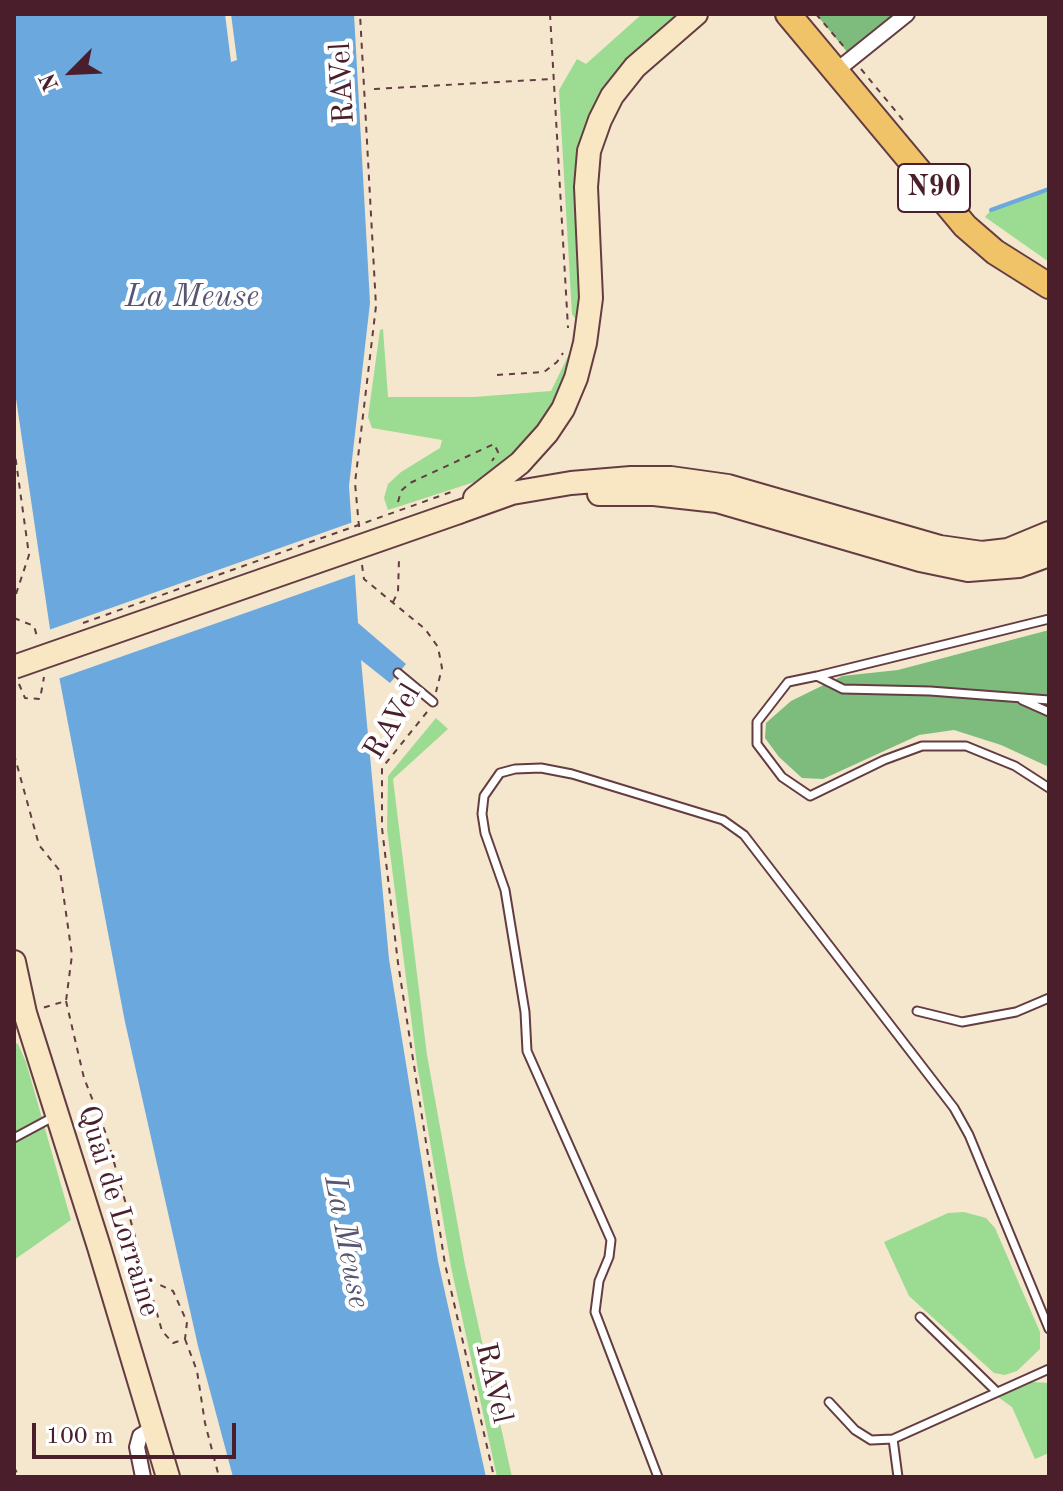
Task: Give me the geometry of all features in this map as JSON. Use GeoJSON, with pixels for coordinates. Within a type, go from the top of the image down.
{"type":"FeatureCollection","features":[{"type":"Feature","properties":{"kind":"main road"},"geometry":{"type":"LineString","coordinates":[[14,667],[457,501],[520,463],[563,409],[576,378],[589,321],[591,298],[586,187],[589,151],[612,96],[635,67],[696,14]]}},
{"type":"Feature","properties":{"kind":"main road","name":"N90"},"geometry":{"type":"LineString","coordinates":[[788,14],[844,64],[965,226],[995,252],[1049,286]]}},
{"type":"Feature","properties":{"kind":"main road"},"geometry":{"type":"LineString","coordinates":[[457,501],[571,483],[671,478],[728,486],[940,547],[982,553],[1008,550],[1049,533]]}},
{"type":"Feature","properties":{"kind":"main road"},"geometry":{"type":"LineString","coordinates":[[457,501],[601,493],[654,494],[717,501],[920,560],[968,570],[1019,566],[1049,555]]}},
{"type":"Feature","properties":{"kind":"main road","name":"Quai de Lorraine"},"geometry":{"type":"LineString","coordinates":[[14,962],[20,1014],[57,1115],[168,1477]]}},
{"type":"Feature","properties":{"kind":"street"},"geometry":{"type":"LineString","coordinates":[[844,64],[907,14]]}},
{"type":"Feature","properties":{"kind":"street"},"geometry":{"type":"LineString","coordinates":[[143,1477],[137,1447],[140,1436],[153,1428]]}},
{"type":"Feature","properties":{"kind":"lane"},"geometry":{"type":"LineString","coordinates":[[1049,619],[788,682],[757,722],[757,744],[782,777],[810,796],[884,760],[922,746],[966,746],[1015,766],[1049,788]]}},
{"type":"Feature","properties":{"kind":"lane"},"geometry":{"type":"LineString","coordinates":[[398,673],[433,702]]}},
{"type":"Feature","properties":{"kind":"lane"},"geometry":{"type":"LineString","coordinates":[[817,676],[843,689],[1049,700]]}},
{"type":"Feature","properties":{"kind":"lane"},"geometry":{"type":"LineString","coordinates":[[1012,696],[1049,712]]}},
{"type":"Feature","properties":{"kind":"lane"},"geometry":{"type":"LineString","coordinates":[[658,1477],[595,1312],[599,1281],[609,1257],[611,1240],[527,1051],[525,1012],[505,890],[485,833],[482,814],[484,796],[500,773],[541,768],[572,774],[723,820],[744,835],[954,1108],[969,1135],[1049,1329]]}},
{"type":"Feature","properties":{"kind":"lane"},"geometry":{"type":"LineString","coordinates":[[917,1011],[962,1022],[1016,1012],[1049,998]]}},
{"type":"Feature","properties":{"kind":"lane"},"geometry":{"type":"LineString","coordinates":[[14,1138],[57,1115]]}},
{"type":"Feature","properties":{"kind":"lane"},"geometry":{"type":"LineString","coordinates":[[920,1317],[997,1392]]}},
{"type":"Feature","properties":{"kind":"lane"},"geometry":{"type":"LineString","coordinates":[[829,1402],[855,1430],[871,1440],[893,1439],[1049,1369]]}},
{"type":"Feature","properties":{"kind":"lane"},"geometry":{"type":"LineString","coordinates":[[893,1439],[898,1477]]}},
{"type":"Feature","properties":{"kind":"path","name":"RAVel"},"geometry":{"type":"LineString","coordinates":[[359,533],[355,483],[376,306],[360,14]]}},
{"type":"Feature","properties":{"kind":"path"},"geometry":{"type":"LineString","coordinates":[[550,14],[568,332]]}},
{"type":"Feature","properties":{"kind":"path"},"geometry":{"type":"LineString","coordinates":[[816,14],[844,64],[903,120]]}},
{"type":"Feature","properties":{"kind":"path"},"geometry":{"type":"LineString","coordinates":[[374,89],[553,79]]}},
{"type":"Feature","properties":{"kind":"path"},"geometry":{"type":"LineString","coordinates":[[497,375],[544,372],[557,362],[567,344]]}},
{"type":"Feature","properties":{"kind":"path"},"geometry":{"type":"LineString","coordinates":[[398,502],[401,491],[410,483],[491,444],[497,445],[498,452],[491,462]]}},
{"type":"Feature","properties":{"kind":"path"},"geometry":{"type":"LineString","coordinates":[[14,447],[29,555],[14,600]]}},
{"type":"Feature","properties":{"kind":"path"},"geometry":{"type":"LineString","coordinates":[[73,626],[457,501]]}},
{"type":"Feature","properties":{"kind":"path","name":"RAVel"},"geometry":{"type":"LineString","coordinates":[[361,559],[364,579],[425,629],[438,647],[442,668],[433,702],[382,768],[382,828],[398,963],[445,1264],[494,1477]]}},
{"type":"Feature","properties":{"kind":"path"},"geometry":{"type":"LineString","coordinates":[[393,603],[398,592],[399,559]]}},
{"type":"Feature","properties":{"kind":"path"},"geometry":{"type":"LineString","coordinates":[[29,642],[43,637]]}},
{"type":"Feature","properties":{"kind":"path"},"geometry":{"type":"LineString","coordinates":[[14,754],[39,845],[60,871],[72,955],[66,1001],[84,1078],[106,1134],[162,1331],[173,1343],[185,1339]]}},
{"type":"Feature","properties":{"kind":"path"},"geometry":{"type":"LineString","coordinates":[[20,1014],[66,1001]]}},
{"type":"Feature","properties":{"kind":"path"},"geometry":{"type":"LineString","coordinates":[[149,1280],[173,1291],[187,1322],[185,1339],[197,1371],[205,1423],[219,1477]]}},
{"type":"Feature","properties":{"kind":"path"},"geometry":{"type":"LineString","coordinates":[[14,1467],[19,1477]]}},
{"type":"Feature","properties":{"kind":"green space"},"geometry":{"type":"Polygon","coordinates":[[[642,14],[682,14],[627,60],[602,92],[583,133],[575,178],[584,302],[577,321],[572,314],[559,90],[577,59],[586,64],[642,14]]]}},
{"type":"Feature","properties":{"kind":"green space"},"geometry":{"type":"Polygon","coordinates":[[[816,14],[907,14],[852,58],[816,14]]]}},
{"type":"Feature","properties":{"kind":"green space"},"geometry":{"type":"Polygon","coordinates":[[[1049,189],[1049,262],[985,217],[991,210],[1049,189]]]}},
{"type":"Feature","properties":{"kind":"green space"},"geometry":{"type":"Polygon","coordinates":[[[383,329],[388,397],[474,397],[551,391],[571,350],[574,347],[576,350],[556,400],[523,448],[493,476],[388,510],[384,498],[388,484],[401,472],[440,448],[442,440],[372,428],[368,417],[380,330],[383,329]]]}},
{"type":"Feature","properties":{"kind":"green space"},"geometry":{"type":"Polygon","coordinates":[[[1049,630],[1049,767],[1001,745],[954,730],[919,735],[823,779],[802,778],[779,757],[765,738],[766,723],[791,701],[842,676],[898,670],[1049,630]]]}},
{"type":"Feature","properties":{"kind":"green space"},"geometry":{"type":"Polygon","coordinates":[[[436,718],[448,729],[393,779],[427,1055],[465,1265],[512,1477],[497,1477],[451,1267],[417,1064],[387,829],[388,776],[436,718]]]}},
{"type":"Feature","properties":{"kind":"green space"},"geometry":{"type":"Polygon","coordinates":[[[14,1042],[18,1044],[26,1062],[71,1220],[14,1260],[14,1042]]]}},
{"type":"Feature","properties":{"kind":"green space"},"geometry":{"type":"Polygon","coordinates":[[[964,1212],[986,1218],[995,1228],[1040,1332],[1040,1349],[1017,1371],[1005,1375],[994,1373],[909,1296],[884,1242],[948,1213],[964,1212]]]}},
{"type":"Feature","properties":{"kind":"green space"},"geometry":{"type":"Polygon","coordinates":[[[1033,1382],[1049,1383],[1049,1453],[1035,1459],[1012,1407],[998,1397],[1033,1382]]]}},
{"type":"Feature","properties":{"kind":"water","name":"La Meuse"},"geometry":{"type":"Polygon","coordinates":[[[14,14],[225,14],[231,62],[237,60],[231,14],[354,14],[370,303],[349,486],[358,623],[406,664],[390,683],[361,660],[389,959],[438,1261],[486,1477],[233,1477],[198,1346],[125,1022],[50,629],[14,385],[14,14]]]}},
{"type":"Feature","properties":{"kind":"pier"},"geometry":{"type":"Polygon","coordinates":[[[356,521],[359,573],[55,680],[46,631],[356,521]]]}},
{"type":"Feature","properties":{"kind":"waterway"},"geometry":{"type":"LineString","coordinates":[[991,210],[1049,189]]}}]}
